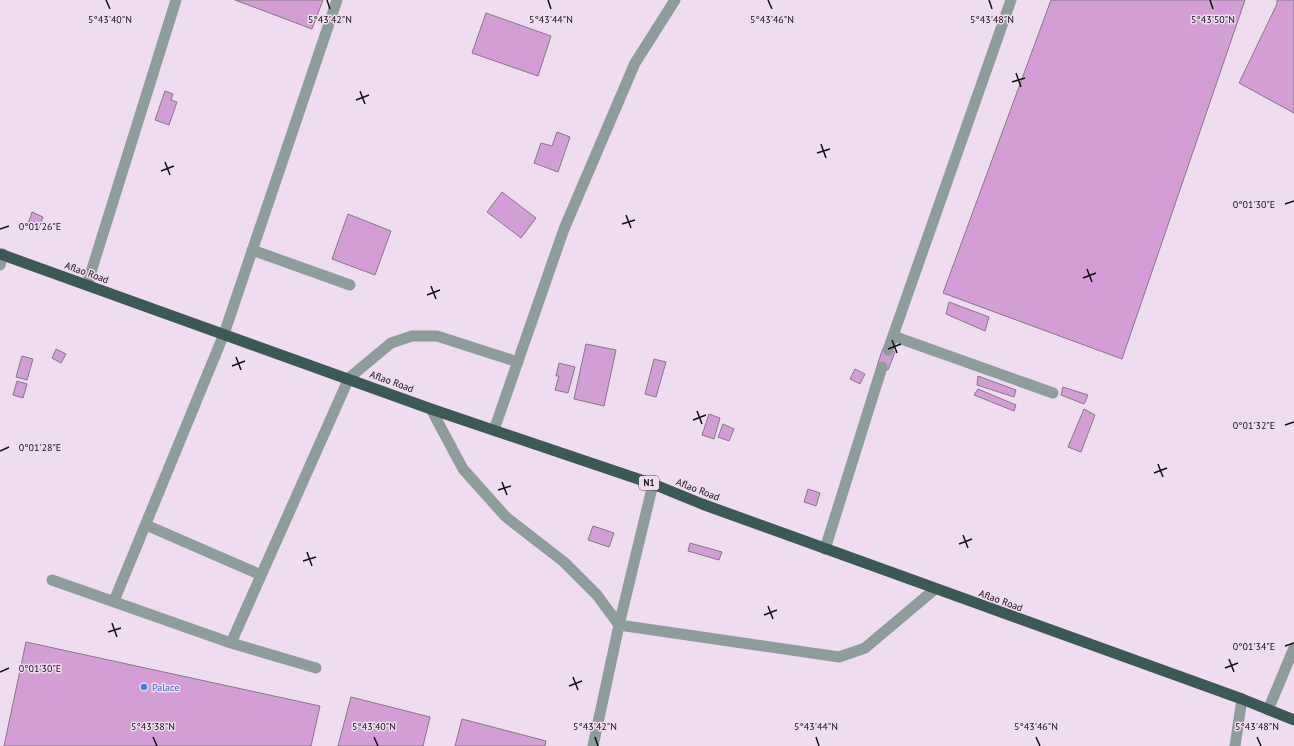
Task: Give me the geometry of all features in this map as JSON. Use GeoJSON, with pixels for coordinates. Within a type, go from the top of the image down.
{"type":"FeatureCollection","features":[{"type":"Feature","properties":{"kind":"highway","name":"Aflao Road"},"geometry":{"type":"LineString","coordinates":[[1,258],[88,285],[349,378],[431,409],[653,484],[702,504],[1242,699],[1294,720]]}},
{"type":"Feature","properties":{"kind":"street"},"geometry":{"type":"LineString","coordinates":[[88,285],[176,0]]}},
{"type":"Feature","properties":{"kind":"street"},"geometry":{"type":"LineString","coordinates":[[114,601],[224,334],[337,0]]}},
{"type":"Feature","properties":{"kind":"street"},"geometry":{"type":"LineString","coordinates":[[494,430],[564,229],[634,63],[675,0]]}},
{"type":"Feature","properties":{"kind":"street"},"geometry":{"type":"LineString","coordinates":[[888,350],[1011,0]]}},
{"type":"Feature","properties":{"kind":"street"},"geometry":{"type":"LineString","coordinates":[[252,250],[350,285]]}},
{"type":"Feature","properties":{"kind":"street"},"geometry":{"type":"LineString","coordinates":[[231,643],[349,378],[391,343],[412,336],[437,336],[518,362]]}},
{"type":"Feature","properties":{"kind":"street"},"geometry":{"type":"LineString","coordinates":[[893,336],[1053,393]]}},
{"type":"Feature","properties":{"kind":"street"},"geometry":{"type":"LineString","coordinates":[[825,549],[882,367]]}},
{"type":"Feature","properties":{"kind":"street"},"geometry":{"type":"LineString","coordinates":[[431,409],[463,469],[506,517],[564,562],[596,595],[619,625],[839,657],[865,648],[936,589]]}},
{"type":"Feature","properties":{"kind":"street"},"geometry":{"type":"LineString","coordinates":[[593,746],[619,625],[653,484]]}},
{"type":"Feature","properties":{"kind":"street"},"geometry":{"type":"LineString","coordinates":[[146,525],[261,575]]}},
{"type":"Feature","properties":{"kind":"street"},"geometry":{"type":"LineString","coordinates":[[52,580],[231,643],[316,668]]}},
{"type":"Feature","properties":{"kind":"street"},"geometry":{"type":"LineString","coordinates":[[1268,710],[1294,648]]}},
{"type":"Feature","properties":{"kind":"street"},"geometry":{"type":"LineString","coordinates":[[1235,746],[1242,699]]}},
{"type":"Feature","properties":{"kind":"building"},"geometry":{"type":"Polygon","coordinates":[[[235,0],[323,0],[312,29],[235,0]]]}},
{"type":"Feature","properties":{"kind":"building"},"geometry":{"type":"Polygon","coordinates":[[[1051,0],[1245,0],[1122,359],[943,293],[1051,0]]]}},
{"type":"Feature","properties":{"kind":"building"},"geometry":{"type":"Polygon","coordinates":[[[1277,0],[1294,0],[1294,113],[1239,83],[1277,4],[1277,0]]]}},
{"type":"Feature","properties":{"kind":"building"},"geometry":{"type":"Polygon","coordinates":[[[486,13],[551,36],[538,76],[472,53],[486,13]]]}},
{"type":"Feature","properties":{"kind":"building"},"geometry":{"type":"Polygon","coordinates":[[[165,91],[173,94],[171,100],[177,102],[169,125],[155,120],[165,91]]]}},
{"type":"Feature","properties":{"kind":"building"},"geometry":{"type":"Polygon","coordinates":[[[557,132],[570,137],[558,172],[534,163],[541,143],[552,146],[557,132]]]}},
{"type":"Feature","properties":{"kind":"building"},"geometry":{"type":"Polygon","coordinates":[[[502,192],[536,218],[521,238],[487,212],[502,192]]]}},
{"type":"Feature","properties":{"kind":"building"},"geometry":{"type":"Polygon","coordinates":[[[32,212],[43,217],[38,231],[27,227],[32,212]]]}},
{"type":"Feature","properties":{"kind":"building"},"geometry":{"type":"Polygon","coordinates":[[[348,214],[391,231],[375,275],[332,259],[348,214]]]}},
{"type":"Feature","properties":{"kind":"building"},"geometry":{"type":"Polygon","coordinates":[[[949,302],[989,317],[985,331],[946,314],[949,302]]]}},
{"type":"Feature","properties":{"kind":"building"},"geometry":{"type":"Polygon","coordinates":[[[586,344],[616,350],[604,406],[574,399],[586,344]]]}},
{"type":"Feature","properties":{"kind":"building"},"geometry":{"type":"Polygon","coordinates":[[[883,348],[895,352],[888,370],[877,366],[883,348]]]}},
{"type":"Feature","properties":{"kind":"building"},"geometry":{"type":"Polygon","coordinates":[[[56,349],[66,354],[61,363],[52,358],[56,349]]]}},
{"type":"Feature","properties":{"kind":"building"},"geometry":{"type":"Polygon","coordinates":[[[22,356],[33,359],[27,380],[16,377],[22,356]]]}},
{"type":"Feature","properties":{"kind":"building"},"geometry":{"type":"Polygon","coordinates":[[[654,359],[666,362],[656,397],[645,394],[654,359]]]}},
{"type":"Feature","properties":{"kind":"building"},"geometry":{"type":"Polygon","coordinates":[[[559,363],[575,367],[568,393],[555,390],[559,376],[556,376],[559,363]]]}},
{"type":"Feature","properties":{"kind":"building"},"geometry":{"type":"Polygon","coordinates":[[[855,369],[865,374],[860,384],[850,379],[855,369]]]}},
{"type":"Feature","properties":{"kind":"building"},"geometry":{"type":"Polygon","coordinates":[[[978,376],[1016,390],[1014,397],[977,385],[978,376]]]}},
{"type":"Feature","properties":{"kind":"building"},"geometry":{"type":"Polygon","coordinates":[[[17,381],[27,384],[23,398],[13,395],[17,381]]]}},
{"type":"Feature","properties":{"kind":"building"},"geometry":{"type":"Polygon","coordinates":[[[1063,387],[1088,395],[1084,404],[1061,395],[1063,387]]]}},
{"type":"Feature","properties":{"kind":"building"},"geometry":{"type":"Polygon","coordinates":[[[978,389],[1016,405],[1014,411],[974,395],[978,389]]]}},
{"type":"Feature","properties":{"kind":"building"},"geometry":{"type":"Polygon","coordinates":[[[1084,409],[1095,415],[1081,452],[1068,447],[1084,409]]]}},
{"type":"Feature","properties":{"kind":"building"},"geometry":{"type":"Polygon","coordinates":[[[709,414],[720,418],[714,439],[702,435],[709,414]]]}},
{"type":"Feature","properties":{"kind":"building"},"geometry":{"type":"Polygon","coordinates":[[[723,424],[734,429],[729,441],[718,437],[723,424]]]}},
{"type":"Feature","properties":{"kind":"building"},"geometry":{"type":"Polygon","coordinates":[[[808,489],[820,493],[816,506],[804,502],[808,489]]]}},
{"type":"Feature","properties":{"kind":"building"},"geometry":{"type":"Polygon","coordinates":[[[593,526],[614,533],[609,547],[588,540],[593,526]]]}},
{"type":"Feature","properties":{"kind":"building"},"geometry":{"type":"Polygon","coordinates":[[[690,543],[722,552],[719,560],[688,551],[690,543]]]}},
{"type":"Feature","properties":{"kind":"building"},"geometry":{"type":"Polygon","coordinates":[[[26,642],[320,706],[311,746],[4,746],[26,642]]]}},
{"type":"Feature","properties":{"kind":"building"},"geometry":{"type":"Polygon","coordinates":[[[351,697],[430,717],[423,746],[338,746],[351,697]]]}},
{"type":"Feature","properties":{"kind":"building"},"geometry":{"type":"Polygon","coordinates":[[[462,719],[546,741],[545,746],[455,746],[462,719]]]}},
{"type":"Feature","properties":{"kind":"place","name":"Palace"},"geometry":{"type":"Point","coordinates":[144,687]}}]}
